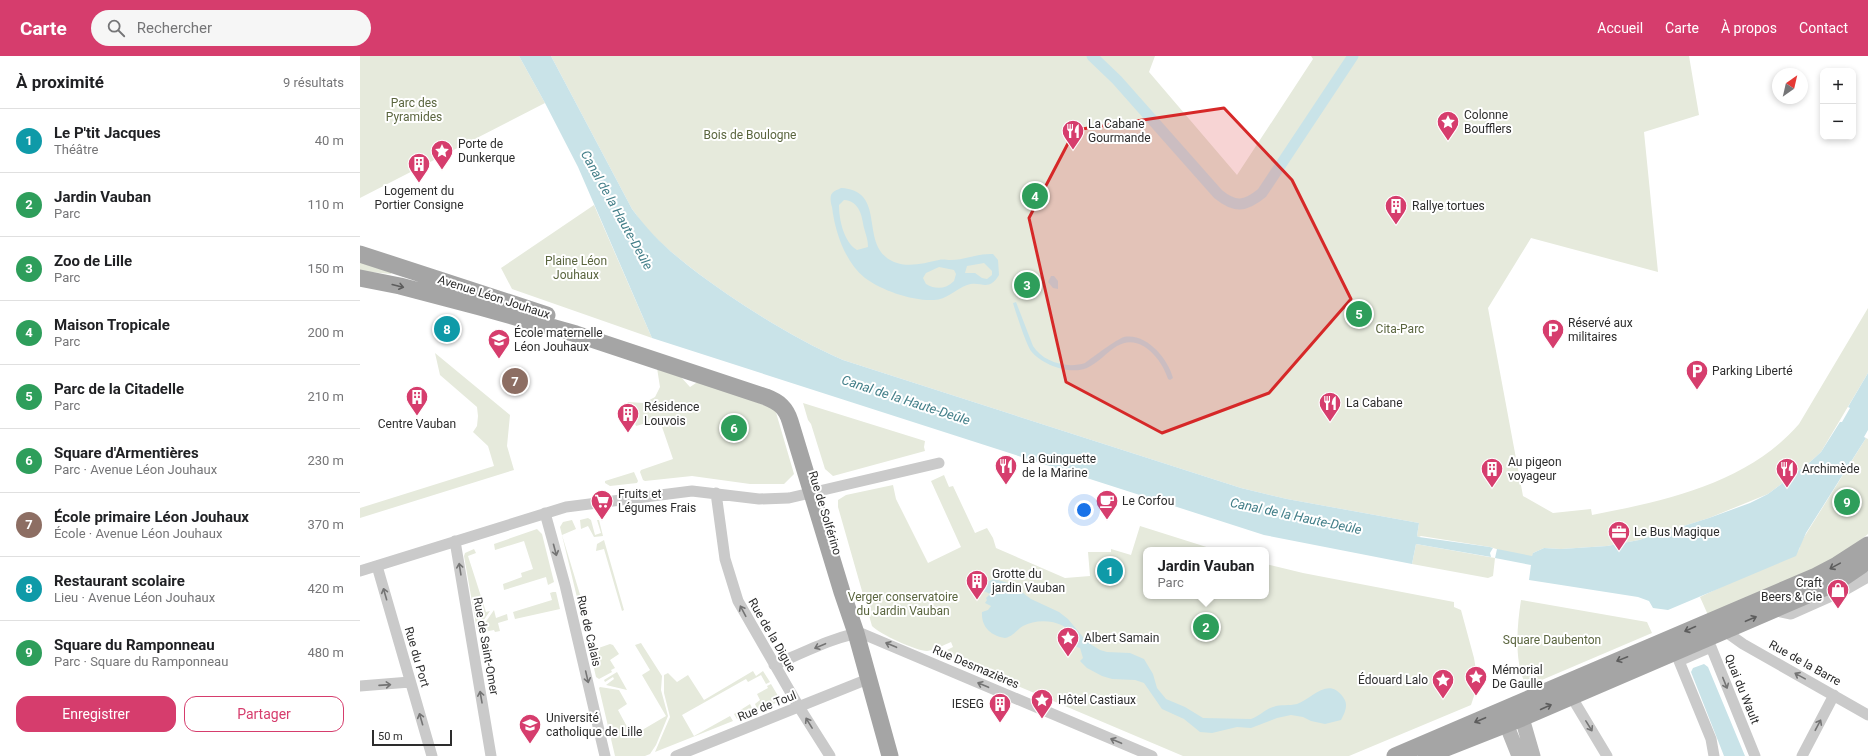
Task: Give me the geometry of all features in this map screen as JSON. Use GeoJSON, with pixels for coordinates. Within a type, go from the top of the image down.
{"type":"FeatureCollection","features":[{"type":"Feature","properties":{"kind":"main road","name":"Avenue Léon Jouhaux"},"geometry":{"type":"LineString","coordinates":[[360,254],[773,389],[783,400]]}},
{"type":"Feature","properties":{"kind":"main road","name":"Avenue Léon Jouhaux"},"geometry":{"type":"LineString","coordinates":[[360,278],[480,307],[576,334],[766,397],[783,400]]}},
{"type":"Feature","properties":{"kind":"main road","name":"Rue de Solférino"},"geometry":{"type":"LineString","coordinates":[[783,400],[795,407],[815,492],[852,604],[856,633],[890,756]]}},
{"type":"Feature","properties":{"kind":"main road"},"geometry":{"type":"LineString","coordinates":[[1426,756],[1506,724],[1519,711],[1711,620],[1829,569],[1868,545]]}},
{"type":"Feature","properties":{"kind":"main road"},"geometry":{"type":"LineString","coordinates":[[1395,756],[1519,711],[1571,696],[1728,630],[1833,583],[1868,561]]}},
{"type":"Feature","properties":{"kind":"main road"},"geometry":{"type":"LineString","coordinates":[[1519,711],[1533,756]]}},
{"type":"Feature","properties":{"kind":"main road"},"geometry":{"type":"LineString","coordinates":[[1506,724],[1519,756]]}},
{"type":"Feature","properties":{"kind":"street"},"geometry":{"type":"LineString","coordinates":[[360,571],[566,507],[683,491],[716,492],[767,499],[789,498],[939,463]]}},
{"type":"Feature","properties":{"kind":"street","name":"Rue de la Digue"},"geometry":{"type":"LineString","coordinates":[[716,492],[721,538],[732,586],[742,611],[830,756]]}},
{"type":"Feature","properties":{"kind":"street","name":"Rue de Calais"},"geometry":{"type":"LineString","coordinates":[[545,513],[565,585],[605,756]]}},
{"type":"Feature","properties":{"kind":"street","name":"Rue de Saint-Omer"},"geometry":{"type":"LineString","coordinates":[[455,541],[491,756]]}},
{"type":"Feature","properties":{"kind":"street","name":"Rue du Port"},"geometry":{"type":"LineString","coordinates":[[378,566],[432,756]]}},
{"type":"Feature","properties":{"kind":"street"},"geometry":{"type":"LineString","coordinates":[[1772,610],[1791,614],[1845,590],[1868,577]]}},
{"type":"Feature","properties":{"kind":"street"},"geometry":{"type":"LineString","coordinates":[[1711,620],[1720,623],[1728,630]]}},
{"type":"Feature","properties":{"kind":"street","name":"Rue de la Barre"},"geometry":{"type":"LineString","coordinates":[[1728,630],[1743,644],[1867,712]]}},
{"type":"Feature","properties":{"kind":"street"},"geometry":{"type":"LineString","coordinates":[[774,665],[843,636],[856,633]]}},
{"type":"Feature","properties":{"kind":"street","name":"Rue Desmazières"},"geometry":{"type":"LineString","coordinates":[[856,633],[879,640],[1152,756]]}},
{"type":"Feature","properties":{"kind":"street","name":"Quai du Wault"},"geometry":{"type":"LineString","coordinates":[[1714,756],[1711,739],[1679,661],[1711,647],[1755,756]]}},
{"type":"Feature","properties":{"kind":"street","name":"Rue de Toul"},"geometry":{"type":"LineString","coordinates":[[676,756],[868,679]]}},
{"type":"Feature","properties":{"kind":"street"},"geometry":{"type":"LineString","coordinates":[[360,686],[410,682]]}},
{"type":"Feature","properties":{"kind":"street"},"geometry":{"type":"LineString","coordinates":[[1802,756],[1834,695]]}},
{"type":"Feature","properties":{"kind":"street"},"geometry":{"type":"LineString","coordinates":[[1571,696],[1607,756]]}},
{"type":"Feature","properties":{"kind":"highlighted area"},"geometry":{"type":"Polygon","coordinates":[[[1224,108],[1292,180],[1351,299],[1269,393],[1162,433],[1066,382],[1029,218],[1075,130],[1224,108]]]}},
{"type":"Feature","properties":{"kind":"green space","name":"Parc des Pyramides"},"geometry":{"type":"Polygon","coordinates":[[[360,56],[519,56],[545,103],[360,198],[360,56]]]}},
{"type":"Feature","properties":{"kind":"green space"},"geometry":{"type":"Polygon","coordinates":[[[551,56],[1155,56],[1149,72],[1237,175],[1313,59],[1311,56],[1689,56],[1699,115],[1644,132],[1658,272],[1531,238],[1488,308],[1523,496],[1553,513],[1591,509],[1592,515],[1676,496],[1730,475],[1755,461],[1778,444],[1799,424],[1868,308],[1868,373],[1821,452],[1809,463],[1768,494],[1709,518],[1639,540],[1607,546],[1561,549],[1544,548],[1533,553],[1532,560],[1490,547],[1421,536],[1419,537],[1417,536],[1419,523],[1287,499],[1241,488],[843,360],[798,338],[707,280],[658,240],[647,229],[632,209],[551,56]]]}},
{"type":"Feature","properties":{"kind":"green space","name":"Plaine Léon Jouhaux"},"geometry":{"type":"Polygon","coordinates":[[[594,205],[652,338],[512,289],[501,268],[594,205]]]}},
{"type":"Feature","properties":{"kind":"green space"},"geometry":{"type":"Polygon","coordinates":[[[360,260],[392,271],[391,274],[360,271],[360,260]]]}},
{"type":"Feature","properties":{"kind":"green space"},"geometry":{"type":"Polygon","coordinates":[[[435,353],[510,415],[507,446],[514,470],[360,518],[360,508],[494,466],[488,446],[473,432],[477,426],[477,407],[440,375],[435,353]]]}},
{"type":"Feature","properties":{"kind":"green space"},"geometry":{"type":"Polygon","coordinates":[[[657,368],[680,376],[690,387],[699,381],[775,409],[794,474],[784,484],[750,484],[692,476],[643,480],[640,472],[641,470],[673,459],[661,424],[652,427],[650,422],[636,426],[627,404],[628,402],[644,403],[655,397],[660,387],[657,368]]]}},
{"type":"Feature","properties":{"kind":"green space"},"geometry":{"type":"Polygon","coordinates":[[[803,403],[925,441],[925,451],[833,476],[825,469],[803,403]]]}},
{"type":"Feature","properties":{"kind":"green space"},"geometry":{"type":"Polygon","coordinates":[[[1866,438],[1868,439],[1868,534],[1838,558],[1708,615],[1700,597],[1799,550],[1801,542],[1866,438]]]}},
{"type":"Feature","properties":{"kind":"green space"},"geometry":{"type":"Polygon","coordinates":[[[634,472],[638,481],[637,483],[610,486],[605,483],[605,481],[634,472]]]}},
{"type":"Feature","properties":{"kind":"green space","name":"Verger conservatoire du Jardin Vauban"},"geometry":{"type":"Polygon","coordinates":[[[944,475],[949,487],[953,486],[975,533],[987,528],[993,538],[996,548],[1065,578],[1090,576],[1088,552],[1111,552],[1111,549],[1131,555],[1140,526],[1206,547],[1143,547],[1143,599],[1269,599],[1269,565],[1303,573],[1454,602],[1454,607],[1461,610],[1474,658],[1479,688],[1475,693],[1471,705],[1349,756],[1183,756],[947,656],[945,651],[953,647],[951,642],[927,651],[922,650],[890,637],[872,626],[838,507],[838,500],[846,495],[893,485],[896,499],[928,563],[961,547],[931,481],[944,475]]]}},
{"type":"Feature","properties":{"kind":"green space"},"geometry":{"type":"Polygon","coordinates":[[[588,518],[591,520],[595,535],[601,533],[597,520],[599,520],[603,536],[594,537],[588,526],[581,529],[580,520],[588,518]]]}},
{"type":"Feature","properties":{"kind":"green space"},"geometry":{"type":"Polygon","coordinates":[[[572,520],[576,529],[562,535],[588,621],[582,618],[560,527],[563,522],[572,520]]]}},
{"type":"Feature","properties":{"kind":"green space"},"geometry":{"type":"Polygon","coordinates":[[[537,529],[542,534],[554,582],[548,585],[546,577],[504,590],[503,584],[522,577],[521,573],[533,569],[524,541],[495,550],[494,544],[537,529]]]}},
{"type":"Feature","properties":{"kind":"green space"},"geometry":{"type":"Polygon","coordinates":[[[604,540],[624,610],[622,611],[604,549],[596,551],[597,544],[604,540]]]}},
{"type":"Feature","properties":{"kind":"green space"},"geometry":{"type":"Polygon","coordinates":[[[1416,544],[1495,558],[1493,576],[1488,578],[1412,564],[1416,544]]]}},
{"type":"Feature","properties":{"kind":"green space"},"geometry":{"type":"Polygon","coordinates":[[[474,549],[476,553],[468,556],[486,612],[490,611],[477,630],[464,556],[465,553],[474,549]]]}},
{"type":"Feature","properties":{"kind":"green space"},"geometry":{"type":"Polygon","coordinates":[[[556,592],[560,609],[515,619],[513,612],[552,600],[550,593],[556,592]]]}},
{"type":"Feature","properties":{"kind":"green space","name":"Square Daubenton"},"geometry":{"type":"Polygon","coordinates":[[[1521,600],[1647,622],[1652,633],[1530,685],[1525,683],[1519,664],[1517,643],[1521,600]]]}},
{"type":"Feature","properties":{"kind":"green space"},"geometry":{"type":"Polygon","coordinates":[[[494,610],[496,618],[507,614],[508,620],[498,623],[500,631],[495,632],[494,630],[478,633],[494,610]]]}},
{"type":"Feature","properties":{"kind":"green space"},"geometry":{"type":"Polygon","coordinates":[[[641,643],[662,676],[661,690],[668,716],[656,745],[650,754],[645,756],[615,756],[600,687],[619,690],[627,704],[618,710],[632,736],[666,716],[642,675],[650,670],[635,645],[641,643]]]}},
{"type":"Feature","properties":{"kind":"green space"},"geometry":{"type":"Polygon","coordinates":[[[610,644],[613,645],[619,654],[610,660],[615,668],[611,670],[612,672],[599,679],[596,677],[590,651],[610,644]]]}},
{"type":"Feature","properties":{"kind":"green space"},"geometry":{"type":"Polygon","coordinates":[[[753,671],[756,676],[763,671],[770,682],[766,684],[761,675],[748,682],[746,679],[682,715],[694,736],[730,716],[733,721],[655,752],[670,717],[664,693],[664,675],[668,673],[677,682],[688,675],[704,700],[753,671]]]}},
{"type":"Feature","properties":{"kind":"green space"},"geometry":{"type":"Polygon","coordinates":[[[617,672],[627,690],[606,685],[614,679],[613,677],[605,682],[604,680],[617,672]]]}},
{"type":"Feature","properties":{"kind":"green space"},"geometry":{"type":"Polygon","coordinates":[[[771,684],[781,701],[758,710],[755,704],[760,700],[757,694],[768,688],[767,686],[771,684]]]}},
{"type":"Feature","properties":{"kind":"green space"},"geometry":{"type":"Polygon","coordinates":[[[750,704],[754,712],[737,719],[734,714],[750,704]]]}},
{"type":"Feature","properties":{"kind":"water","name":"Canal de la Haute-Deûle"},"geometry":{"type":"Polygon","coordinates":[[[519,56],[551,56],[632,209],[664,245],[700,275],[727,294],[769,321],[813,346],[843,360],[1241,488],[1287,499],[1419,523],[1417,536],[1419,537],[1490,547],[1493,548],[1490,553],[1491,557],[1416,544],[1412,564],[1264,535],[652,338],[578,167],[519,56]]]}},
{"type":"Feature","properties":{"kind":"water"},"geometry":{"type":"Polygon","coordinates":[[[841,188],[856,191],[864,199],[869,209],[877,244],[883,254],[894,262],[905,265],[940,260],[956,260],[993,254],[998,260],[999,275],[988,285],[967,285],[938,300],[925,300],[907,297],[872,283],[852,264],[838,236],[833,217],[831,195],[833,192],[841,188]],[[844,200],[839,205],[839,211],[841,224],[849,242],[857,250],[868,247],[862,219],[857,206],[854,203],[844,200]],[[984,263],[967,266],[965,273],[975,273],[982,278],[987,279],[992,275],[992,271],[984,263]],[[939,267],[926,273],[923,278],[926,284],[937,288],[951,284],[954,281],[956,274],[954,270],[939,267]]]}},
{"type":"Feature","properties":{"kind":"water"},"geometry":{"type":"Polygon","coordinates":[[[1051,276],[1054,276],[1058,281],[1058,289],[1053,288],[1048,282],[1051,276]]]}},
{"type":"Feature","properties":{"kind":"water"},"geometry":{"type":"Polygon","coordinates":[[[1016,302],[1033,346],[1037,352],[1049,360],[1056,363],[1078,365],[1085,363],[1121,338],[1133,337],[1141,339],[1155,349],[1166,363],[1173,378],[1170,380],[1168,379],[1161,363],[1149,350],[1134,342],[1117,346],[1091,366],[1080,370],[1065,369],[1042,361],[1031,351],[1029,347],[1013,303],[1016,302]]]}},
{"type":"Feature","properties":{"kind":"water"},"geometry":{"type":"Polygon","coordinates":[[[1868,373],[1868,430],[1864,437],[1866,438],[1806,533],[1796,556],[1668,610],[1653,608],[1649,601],[1638,597],[1529,580],[1531,565],[1495,558],[1497,549],[1532,556],[1533,553],[1544,548],[1561,549],[1607,546],[1639,540],[1709,518],[1750,503],[1768,494],[1821,452],[1840,422],[1842,422],[1850,408],[1848,407],[1868,373]]]}},
{"type":"Feature","properties":{"kind":"water"},"geometry":{"type":"Polygon","coordinates":[[[995,579],[1011,584],[1031,599],[1059,612],[1068,619],[1087,642],[1100,650],[1107,652],[1130,653],[1144,659],[1153,674],[1157,688],[1166,699],[1185,707],[1203,718],[1251,719],[1273,707],[1297,704],[1326,689],[1337,691],[1343,697],[1346,703],[1345,711],[1341,720],[1325,724],[1291,715],[1277,718],[1251,728],[1237,727],[1212,733],[1200,732],[1184,719],[1162,709],[1144,683],[1135,680],[1112,679],[1102,676],[1087,668],[1080,661],[1083,658],[1080,648],[1070,645],[1075,639],[1066,628],[1060,624],[1045,621],[1030,623],[1023,626],[1011,636],[1005,638],[991,633],[985,626],[982,617],[982,612],[988,610],[991,606],[985,603],[987,600],[986,598],[990,594],[982,590],[986,582],[995,579]]]}},
{"type":"Feature","properties":{"kind":"water"},"geometry":{"type":"Polygon","coordinates":[[[1704,664],[1708,667],[1745,756],[1724,756],[1691,672],[1693,668],[1704,664]]]}},
{"type":"Feature","properties":{"kind":"waterway"},"geometry":{"type":"LineString","coordinates":[[1092,56],[1117,80],[1218,194],[1224,199],[1235,204],[1250,201],[1262,193],[1353,56]]}},
{"type":"Feature","properties":{"kind":"place","name":"Colonne Boufflers"},"geometry":{"type":"Point","coordinates":[1448,142]}},
{"type":"Feature","properties":{"kind":"place","name":"La Cabane Gourmande"},"geometry":{"type":"Point","coordinates":[1073,150]}},
{"type":"Feature","properties":{"kind":"place","name":"Porte de Dunkerque"},"geometry":{"type":"Point","coordinates":[442,170]}},
{"type":"Feature","properties":{"kind":"place","name":"Logement du Portier Consigne"},"geometry":{"type":"Point","coordinates":[419,184]}},
{"type":"Feature","properties":{"kind":"place","name":"Maison Tropicale"},"geometry":{"type":"Point","coordinates":[1035,196]}},
{"type":"Feature","properties":{"kind":"place","name":"Rallye tortues"},"geometry":{"type":"Point","coordinates":[1396,226]}},
{"type":"Feature","properties":{"kind":"place","name":"Zoo de Lille"},"geometry":{"type":"Point","coordinates":[1027,285]}},
{"type":"Feature","properties":{"kind":"place","name":"Parc de la Citadelle"},"geometry":{"type":"Point","coordinates":[1359,314]}},
{"type":"Feature","properties":{"kind":"place","name":"Restaurant scolaire"},"geometry":{"type":"Point","coordinates":[447,329]}},
{"type":"Feature","properties":{"kind":"place","name":"Réservé aux militaires"},"geometry":{"type":"Point","coordinates":[1553,350]}},
{"type":"Feature","properties":{"kind":"place","name":"École maternelle Léon Jouhaux"},"geometry":{"type":"Point","coordinates":[499,360]}},
{"type":"Feature","properties":{"kind":"place","name":"École primaire Léon Jouhaux"},"geometry":{"type":"Point","coordinates":[515,381]}},
{"type":"Feature","properties":{"kind":"place","name":"Parking Liberté"},"geometry":{"type":"Point","coordinates":[1697,390]}},
{"type":"Feature","properties":{"kind":"place","name":"Centre Vauban"},"geometry":{"type":"Point","coordinates":[417,416]}},
{"type":"Feature","properties":{"kind":"place","name":"La Cabane"},"geometry":{"type":"Point","coordinates":[1330,422]}},
{"type":"Feature","properties":{"kind":"place","name":"Square d'Armentières"},"geometry":{"type":"Point","coordinates":[734,428]}},
{"type":"Feature","properties":{"kind":"place","name":"Résidence Louvois"},"geometry":{"type":"Point","coordinates":[628,434]}},
{"type":"Feature","properties":{"kind":"place","name":"La Guinguette de la Marine"},"geometry":{"type":"Point","coordinates":[1006,486]}},
{"type":"Feature","properties":{"kind":"place","name":"Au pigeon voyageur"},"geometry":{"type":"Point","coordinates":[1492,488]}},
{"type":"Feature","properties":{"kind":"place","name":"Archimède"},"geometry":{"type":"Point","coordinates":[1787,488]}},
{"type":"Feature","properties":{"kind":"place","name":"Square du Ramponneau"},"geometry":{"type":"Point","coordinates":[1847,502]}},
{"type":"Feature","properties":{"kind":"place","name":"Fruits et Légumes Frais"},"geometry":{"type":"Point","coordinates":[602,520]}},
{"type":"Feature","properties":{"kind":"place","name":"Le Corfou"},"geometry":{"type":"Point","coordinates":[1107,520]}},
{"type":"Feature","properties":{"kind":"place","name":"Le Bus Magique"},"geometry":{"type":"Point","coordinates":[1619,552]}},
{"type":"Feature","properties":{"kind":"place","name":"Le P'tit Jacques"},"geometry":{"type":"Point","coordinates":[1110,571]}},
{"type":"Feature","properties":{"kind":"place","name":"Grotte du jardin Vauban"},"geometry":{"type":"Point","coordinates":[977,600]}},
{"type":"Feature","properties":{"kind":"place","name":"Craft Beers & Cie"},"geometry":{"type":"Point","coordinates":[1838,610]}},
{"type":"Feature","properties":{"kind":"place","name":"Jardin Vauban"},"geometry":{"type":"Point","coordinates":[1206,627]}},
{"type":"Feature","properties":{"kind":"place","name":"Albert Samain"},"geometry":{"type":"Point","coordinates":[1068,658]}},
{"type":"Feature","properties":{"kind":"place","name":"Mémorial De Gaulle"},"geometry":{"type":"Point","coordinates":[1476,696]}},
{"type":"Feature","properties":{"kind":"place","name":"Édouard Lalo"},"geometry":{"type":"Point","coordinates":[1443,700]}},
{"type":"Feature","properties":{"kind":"place","name":"Hôtel Castiaux"},"geometry":{"type":"Point","coordinates":[1042,720]}},
{"type":"Feature","properties":{"kind":"place","name":"IESEG"},"geometry":{"type":"Point","coordinates":[1000,724]}},
{"type":"Feature","properties":{"kind":"place","name":"Université catholique de Lille"},"geometry":{"type":"Point","coordinates":[530,744]}},
{"type":"Feature","properties":{"kind":"park label","name":"Bois de Boulogne"},"geometry":{"type":"Point","coordinates":[750,135]}},
{"type":"Feature","properties":{"kind":"park label","name":"Cita-Parc"},"geometry":{"type":"Point","coordinates":[1400,329]}}]}
